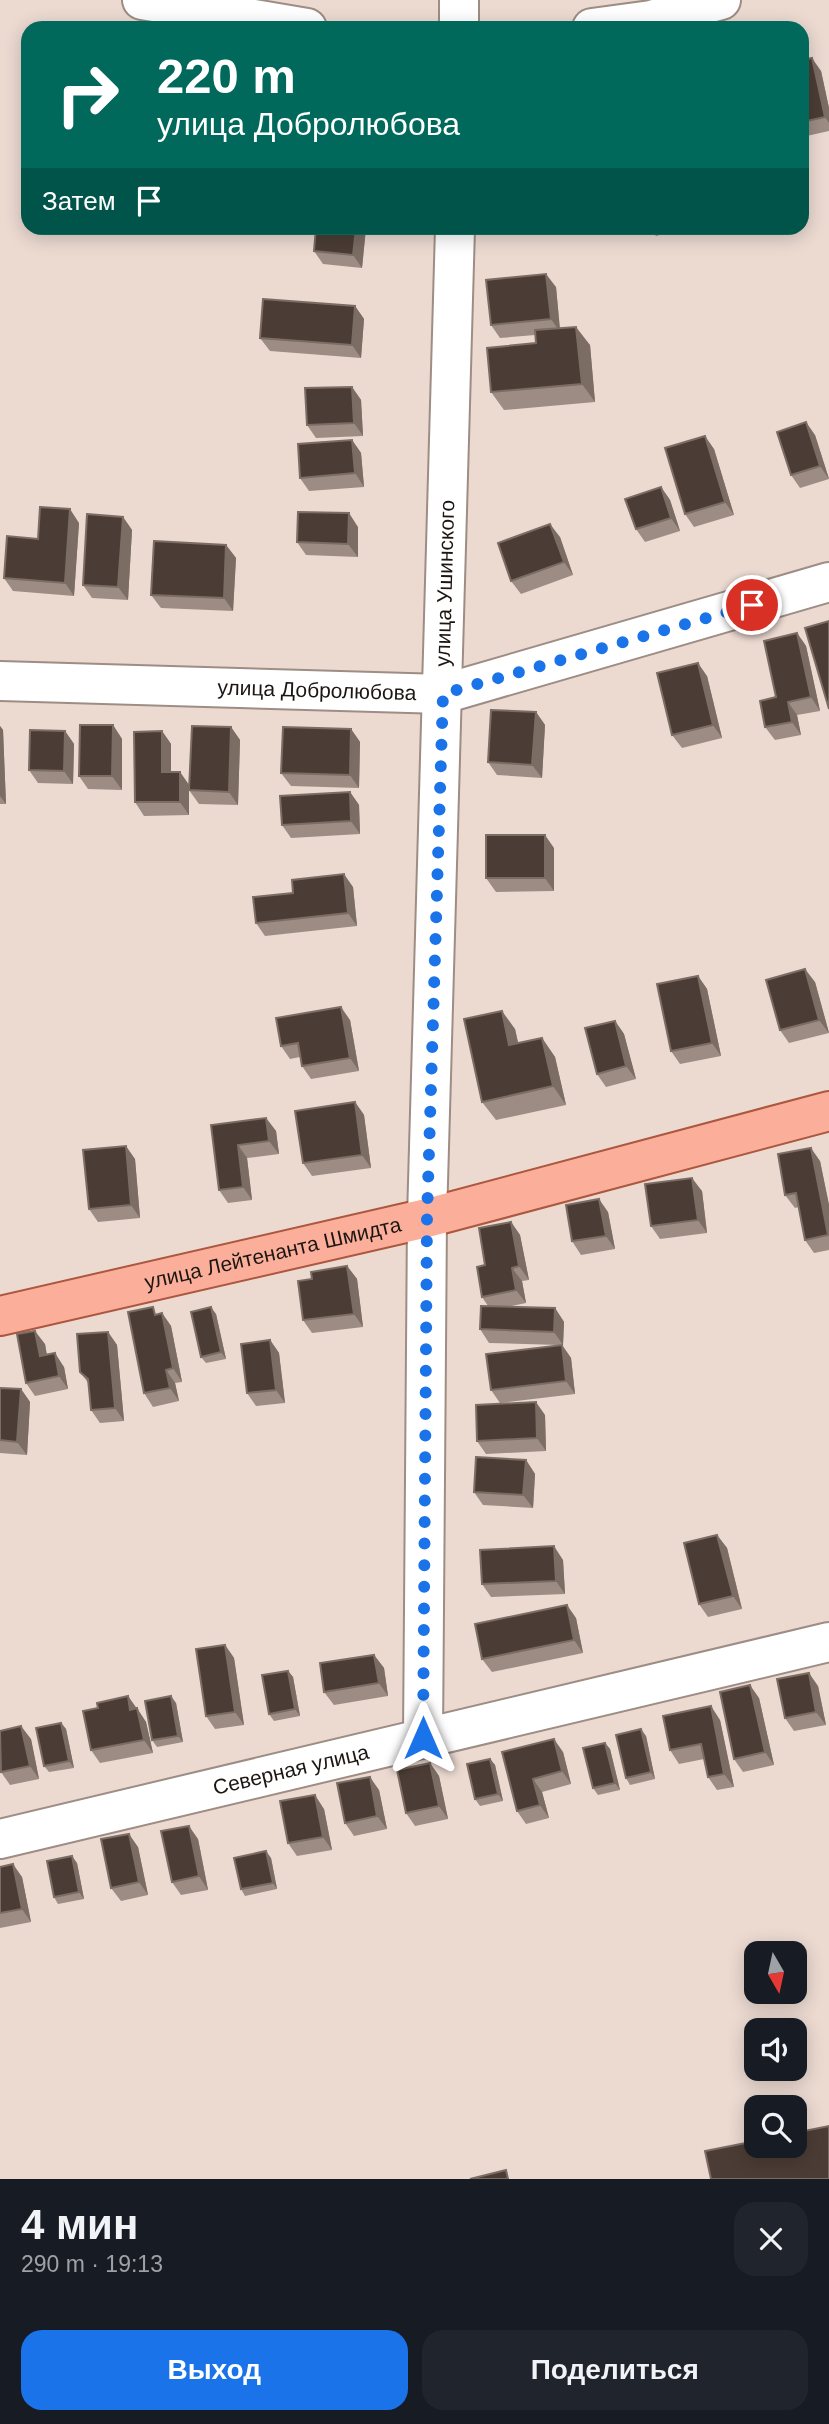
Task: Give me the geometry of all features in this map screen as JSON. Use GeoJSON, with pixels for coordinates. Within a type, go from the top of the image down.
{"type":"FeatureCollection","features":[{"type":"Feature","properties":{"kind":"main road","name":"улица Лейтенанта Шмидта"},"geometry":{"type":"LineString","coordinates":[[0,1316],[427,1218],[829,1111]]}},
{"type":"Feature","properties":{"kind":"street"},"geometry":{"type":"LineString","coordinates":[[142,0],[266,21]]}},
{"type":"Feature","properties":{"kind":"street"},"geometry":{"type":"LineString","coordinates":[[458,0],[459,21]]}},
{"type":"Feature","properties":{"kind":"street"},"geometry":{"type":"LineString","coordinates":[[643,21],[721,0]]}},
{"type":"Feature","properties":{"kind":"street","name":"улица Ушинского"},"geometry":{"type":"LineString","coordinates":[[423,1738],[427,1218],[455,235]]}},
{"type":"Feature","properties":{"kind":"street","name":"улица Добролюбова"},"geometry":{"type":"LineString","coordinates":[[0,681],[443,694],[829,582]]}},
{"type":"Feature","properties":{"kind":"street","name":"Северная улица"},"geometry":{"type":"LineString","coordinates":[[0,1839],[829,1642]]}},
{"type":"Feature","properties":{"kind":"building"},"geometry":{"type":"Polygon","coordinates":[[[812,58],[825,117],[809,120],[809,59],[812,58]]]}},
{"type":"Feature","properties":{"kind":"building"},"geometry":{"type":"Polygon","coordinates":[[[315,235],[355,235],[353,255],[314,251],[315,235]]]}},
{"type":"Feature","properties":{"kind":"building"},"geometry":{"type":"Polygon","coordinates":[[[546,274],[551,319],[491,325],[486,280],[546,274]]]}},
{"type":"Feature","properties":{"kind":"building"},"geometry":{"type":"Polygon","coordinates":[[[263,299],[355,306],[352,345],[260,338],[263,299]]]}},
{"type":"Feature","properties":{"kind":"building"},"geometry":{"type":"Polygon","coordinates":[[[576,327],[582,384],[491,392],[487,348],[536,343],[535,330],[576,327]]]}},
{"type":"Feature","properties":{"kind":"building"},"geometry":{"type":"Polygon","coordinates":[[[352,387],[354,423],[307,425],[305,388],[352,387]]]}},
{"type":"Feature","properties":{"kind":"building"},"geometry":{"type":"Polygon","coordinates":[[[806,422],[820,466],[791,475],[777,432],[806,422]]]}},
{"type":"Feature","properties":{"kind":"building"},"geometry":{"type":"Polygon","coordinates":[[[705,436],[725,502],[685,514],[665,448],[705,436]]]}},
{"type":"Feature","properties":{"kind":"building"},"geometry":{"type":"Polygon","coordinates":[[[352,440],[355,473],[300,478],[298,444],[352,440]]]}},
{"type":"Feature","properties":{"kind":"building"},"geometry":{"type":"Polygon","coordinates":[[[661,487],[671,518],[636,529],[625,499],[661,487]]]}},
{"type":"Feature","properties":{"kind":"building"},"geometry":{"type":"Polygon","coordinates":[[[40,507],[70,509],[65,583],[4,578],[7,536],[38,539],[40,507]]]}},
{"type":"Feature","properties":{"kind":"building"},"geometry":{"type":"Polygon","coordinates":[[[298,512],[349,513],[348,544],[297,542],[298,512]]]}},
{"type":"Feature","properties":{"kind":"building"},"geometry":{"type":"Polygon","coordinates":[[[87,514],[123,517],[118,587],[83,585],[87,514]]]}},
{"type":"Feature","properties":{"kind":"building"},"geometry":{"type":"Polygon","coordinates":[[[550,524],[564,562],[511,581],[498,543],[550,524]]]}},
{"type":"Feature","properties":{"kind":"building"},"geometry":{"type":"Polygon","coordinates":[[[154,541],[226,545],[224,598],[151,595],[154,541]]]}},
{"type":"Feature","properties":{"kind":"building"},"geometry":{"type":"Polygon","coordinates":[[[829,621],[829,709],[805,628],[829,621]]]}},
{"type":"Feature","properties":{"kind":"building"},"geometry":{"type":"Polygon","coordinates":[[[797,633],[811,697],[788,702],[792,722],[765,727],[760,701],[776,697],[764,641],[797,633]]]}},
{"type":"Feature","properties":{"kind":"building"},"geometry":{"type":"Polygon","coordinates":[[[698,663],[713,725],[672,735],[657,673],[698,663]]]}},
{"type":"Feature","properties":{"kind":"building"},"geometry":{"type":"Polygon","coordinates":[[[491,710],[536,712],[532,765],[488,762],[491,710]]]}},
{"type":"Feature","properties":{"kind":"building"},"geometry":{"type":"Polygon","coordinates":[[[80,725],[113,725],[112,776],[79,776],[80,725]]]}},
{"type":"Feature","properties":{"kind":"building"},"geometry":{"type":"Polygon","coordinates":[[[192,726],[231,727],[229,792],[189,790],[192,726]]]}},
{"type":"Feature","properties":{"kind":"building"},"geometry":{"type":"Polygon","coordinates":[[[283,727],[351,729],[350,775],[281,773],[283,727]]]}},
{"type":"Feature","properties":{"kind":"building"},"geometry":{"type":"Polygon","coordinates":[[[30,730],[65,731],[64,771],[29,770],[30,730]]]}},
{"type":"Feature","properties":{"kind":"building"},"geometry":{"type":"Polygon","coordinates":[[[162,731],[162,772],[180,772],[180,802],[135,802],[134,732],[162,731]]]}},
{"type":"Feature","properties":{"kind":"building"},"geometry":{"type":"Polygon","coordinates":[[[350,792],[351,821],[282,825],[280,796],[350,792]]]}},
{"type":"Feature","properties":{"kind":"building"},"geometry":{"type":"Polygon","coordinates":[[[486,835],[545,835],[545,878],[486,878],[486,835]]]}},
{"type":"Feature","properties":{"kind":"building"},"geometry":{"type":"Polygon","coordinates":[[[344,874],[348,913],[256,923],[253,897],[293,893],[292,880],[344,874]]]}},
{"type":"Feature","properties":{"kind":"building"},"geometry":{"type":"Polygon","coordinates":[[[805,969],[819,1020],[780,1030],[766,980],[805,969]]]}},
{"type":"Feature","properties":{"kind":"building"},"geometry":{"type":"Polygon","coordinates":[[[698,976],[712,1043],[671,1051],[657,984],[698,976]]]}},
{"type":"Feature","properties":{"kind":"building"},"geometry":{"type":"Polygon","coordinates":[[[341,1007],[350,1058],[302,1066],[298,1043],[281,1046],[276,1018],[341,1007]]]}},
{"type":"Feature","properties":{"kind":"building"},"geometry":{"type":"Polygon","coordinates":[[[502,1011],[509,1045],[542,1038],[553,1086],[482,1102],[464,1019],[502,1011]]]}},
{"type":"Feature","properties":{"kind":"building"},"geometry":{"type":"Polygon","coordinates":[[[615,1021],[626,1066],[597,1074],[585,1028],[615,1021]]]}},
{"type":"Feature","properties":{"kind":"building"},"geometry":{"type":"Polygon","coordinates":[[[355,1102],[362,1155],[303,1163],[295,1111],[355,1102]]]}},
{"type":"Feature","properties":{"kind":"building"},"geometry":{"type":"Polygon","coordinates":[[[266,1118],[269,1141],[238,1145],[243,1187],[219,1190],[211,1125],[266,1118]]]}},
{"type":"Feature","properties":{"kind":"building"},"geometry":{"type":"Polygon","coordinates":[[[126,1146],[131,1205],[89,1209],[83,1150],[126,1146]]]}},
{"type":"Feature","properties":{"kind":"building"},"geometry":{"type":"Polygon","coordinates":[[[811,1148],[828,1235],[805,1240],[796,1193],[785,1195],[778,1154],[811,1148]]]}},
{"type":"Feature","properties":{"kind":"building"},"geometry":{"type":"Polygon","coordinates":[[[692,1178],[698,1220],[651,1226],[645,1184],[692,1178]]]}},
{"type":"Feature","properties":{"kind":"building"},"geometry":{"type":"Polygon","coordinates":[[[599,1199],[606,1236],[572,1241],[566,1205],[599,1199]]]}},
{"type":"Feature","properties":{"kind":"building"},"geometry":{"type":"Polygon","coordinates":[[[511,1222],[519,1266],[512,1268],[516,1290],[482,1297],[477,1267],[485,1265],[479,1228],[511,1222]]]}},
{"type":"Feature","properties":{"kind":"building"},"geometry":{"type":"Polygon","coordinates":[[[347,1266],[354,1314],[303,1320],[298,1281],[312,1279],[311,1272],[347,1266]]]}},
{"type":"Feature","properties":{"kind":"building"},"geometry":{"type":"Polygon","coordinates":[[[481,1306],[555,1308],[554,1332],[480,1329],[481,1306]]]}},
{"type":"Feature","properties":{"kind":"building"},"geometry":{"type":"Polygon","coordinates":[[[153,1307],[155,1315],[162,1313],[173,1368],[166,1370],[170,1388],[144,1393],[128,1312],[153,1307]]]}},
{"type":"Feature","properties":{"kind":"building"},"geometry":{"type":"Polygon","coordinates":[[[211,1307],[221,1352],[201,1357],[191,1312],[211,1307]]]}},
{"type":"Feature","properties":{"kind":"building"},"geometry":{"type":"Polygon","coordinates":[[[35,1331],[40,1356],[55,1353],[59,1376],[26,1383],[17,1334],[35,1331]]]}},
{"type":"Feature","properties":{"kind":"building"},"geometry":{"type":"Polygon","coordinates":[[[108,1332],[115,1408],[91,1410],[88,1379],[80,1372],[77,1334],[108,1332]]]}},
{"type":"Feature","properties":{"kind":"building"},"geometry":{"type":"Polygon","coordinates":[[[270,1340],[276,1390],[247,1393],[241,1344],[270,1340]]]}},
{"type":"Feature","properties":{"kind":"building"},"geometry":{"type":"Polygon","coordinates":[[[562,1345],[566,1381],[491,1390],[486,1354],[562,1345]]]}},
{"type":"Feature","properties":{"kind":"building"},"geometry":{"type":"Polygon","coordinates":[[[0,1388],[21,1389],[17,1442],[0,1440],[0,1388]]]}},
{"type":"Feature","properties":{"kind":"building"},"geometry":{"type":"Polygon","coordinates":[[[536,1402],[537,1438],[477,1441],[476,1405],[536,1402]]]}},
{"type":"Feature","properties":{"kind":"building"},"geometry":{"type":"Polygon","coordinates":[[[476,1457],[526,1460],[523,1495],[474,1492],[476,1457]]]}},
{"type":"Feature","properties":{"kind":"building"},"geometry":{"type":"Polygon","coordinates":[[[717,1535],[733,1596],[699,1604],[684,1543],[717,1535]]]}},
{"type":"Feature","properties":{"kind":"building"},"geometry":{"type":"Polygon","coordinates":[[[554,1546],[556,1581],[482,1584],[480,1550],[554,1546]]]}},
{"type":"Feature","properties":{"kind":"building"},"geometry":{"type":"Polygon","coordinates":[[[567,1605],[574,1640],[482,1659],[475,1624],[567,1605]]]}},
{"type":"Feature","properties":{"kind":"building"},"geometry":{"type":"Polygon","coordinates":[[[225,1645],[235,1712],[206,1716],[196,1649],[225,1645]]]}},
{"type":"Feature","properties":{"kind":"building"},"geometry":{"type":"Polygon","coordinates":[[[374,1655],[379,1683],[324,1692],[320,1663],[374,1655]]]}},
{"type":"Feature","properties":{"kind":"building"},"geometry":{"type":"Polygon","coordinates":[[[288,1671],[295,1709],[269,1714],[262,1675],[288,1671]]]}},
{"type":"Feature","properties":{"kind":"building"},"geometry":{"type":"Polygon","coordinates":[[[809,1673],[816,1712],[785,1718],[777,1679],[809,1673]]]}},
{"type":"Feature","properties":{"kind":"building"},"geometry":{"type":"Polygon","coordinates":[[[750,1685],[765,1752],[734,1759],[720,1692],[750,1685]]]}},
{"type":"Feature","properties":{"kind":"building"},"geometry":{"type":"Polygon","coordinates":[[[128,1696],[130,1710],[137,1708],[144,1740],[91,1750],[83,1711],[98,1708],[97,1703],[128,1696]]]}},
{"type":"Feature","properties":{"kind":"building"},"geometry":{"type":"Polygon","coordinates":[[[171,1696],[178,1736],[152,1740],[145,1701],[171,1696]]]}},
{"type":"Feature","properties":{"kind":"building"},"geometry":{"type":"Polygon","coordinates":[[[711,1706],[724,1774],[708,1777],[701,1744],[670,1750],[663,1716],[711,1706]]]}},
{"type":"Feature","properties":{"kind":"building"},"geometry":{"type":"Polygon","coordinates":[[[61,1723],[69,1761],[44,1766],[36,1728],[61,1723]]]}},
{"type":"Feature","properties":{"kind":"building"},"geometry":{"type":"Polygon","coordinates":[[[21,1726],[30,1766],[1,1772],[0,1731],[21,1726]]]}},
{"type":"Feature","properties":{"kind":"building"},"geometry":{"type":"Polygon","coordinates":[[[641,1729],[651,1772],[626,1778],[616,1735],[641,1729]]]}},
{"type":"Feature","properties":{"kind":"building"},"geometry":{"type":"Polygon","coordinates":[[[554,1739],[562,1771],[533,1779],[540,1805],[517,1811],[502,1752],[554,1739]]]}},
{"type":"Feature","properties":{"kind":"building"},"geometry":{"type":"Polygon","coordinates":[[[605,1743],[615,1783],[593,1788],[583,1748],[605,1743]]]}},
{"type":"Feature","properties":{"kind":"building"},"geometry":{"type":"Polygon","coordinates":[[[490,1759],[498,1794],[475,1799],[467,1764],[490,1759]]]}},
{"type":"Feature","properties":{"kind":"building"},"geometry":{"type":"Polygon","coordinates":[[[430,1763],[439,1806],[406,1813],[397,1770],[430,1763]]]}},
{"type":"Feature","properties":{"kind":"building"},"geometry":{"type":"Polygon","coordinates":[[[370,1777],[377,1816],[345,1823],[337,1783],[370,1777]]]}},
{"type":"Feature","properties":{"kind":"building"},"geometry":{"type":"Polygon","coordinates":[[[315,1795],[323,1837],[288,1843],[280,1801],[315,1795]]]}},
{"type":"Feature","properties":{"kind":"building"},"geometry":{"type":"Polygon","coordinates":[[[189,1826],[199,1876],[172,1882],[161,1831],[189,1826]]]}},
{"type":"Feature","properties":{"kind":"building"},"geometry":{"type":"Polygon","coordinates":[[[129,1834],[139,1882],[111,1888],[101,1839],[129,1834]]]}},
{"type":"Feature","properties":{"kind":"building"},"geometry":{"type":"Polygon","coordinates":[[[266,1851],[273,1883],[241,1889],[234,1858],[266,1851]]]}},
{"type":"Feature","properties":{"kind":"building"},"geometry":{"type":"Polygon","coordinates":[[[72,1856],[79,1892],[54,1897],[47,1861],[72,1856]]]}},
{"type":"Feature","properties":{"kind":"building"},"geometry":{"type":"Polygon","coordinates":[[[13,1864],[22,1909],[0,1913],[0,1867],[13,1864]]]}},
{"type":"Feature","properties":{"kind":"building"},"geometry":{"type":"Polygon","coordinates":[[[829,2126],[829,2179],[711,2179],[705,2151],[744,2143],[744,2158],[807,2158],[807,2130],[829,2126]]]}},
{"type":"Feature","properties":{"kind":"building"},"geometry":{"type":"Polygon","coordinates":[[[506,2170],[508,2179],[470,2179],[506,2170]]]}},
{"type":"Feature","properties":{"kind":"route"},"geometry":{"type":"LineString","coordinates":[[423,1738],[427,1218],[443,694],[752,605]]}}]}
